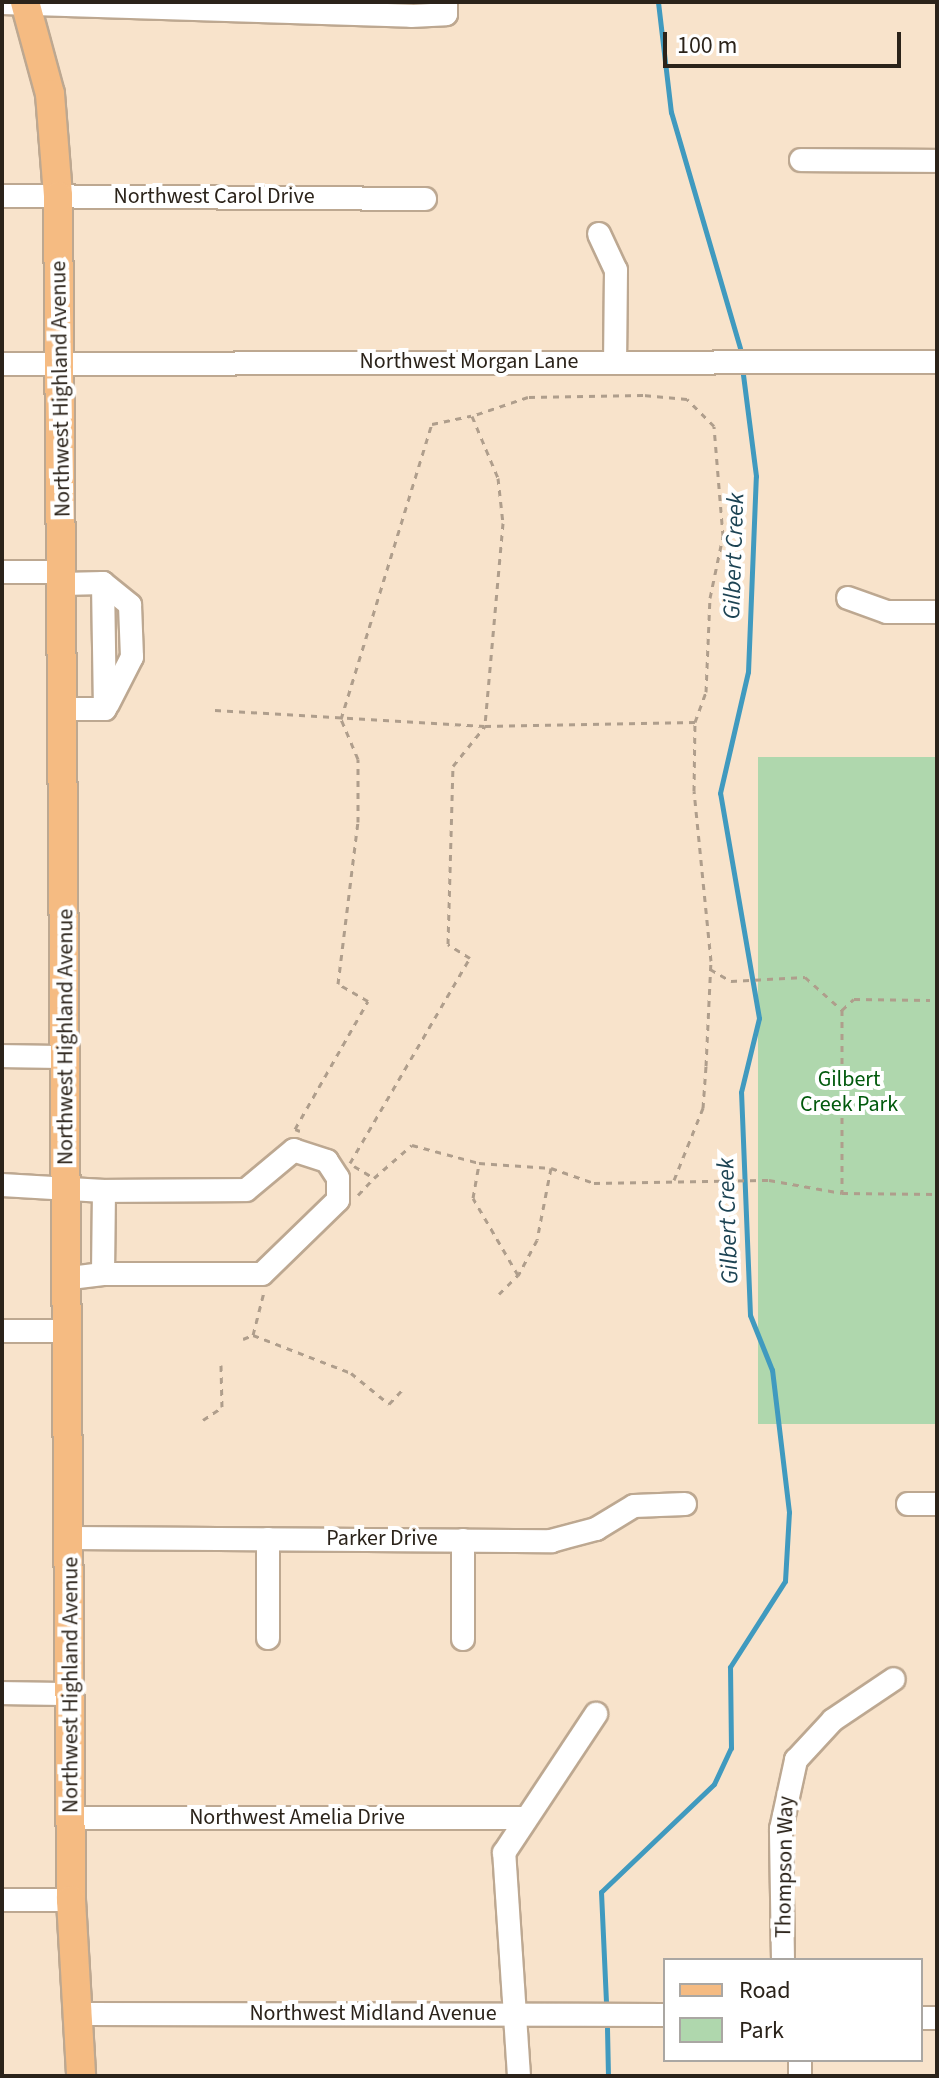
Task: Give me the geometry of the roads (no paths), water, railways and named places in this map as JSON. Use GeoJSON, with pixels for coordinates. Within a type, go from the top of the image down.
{"type":"FeatureCollection","features":[{"type":"Feature","properties":{"kind":"main road","name":"Northwest Highland Avenue"},"geometry":{"type":"LineString","coordinates":[[25,2],[55,124],[58,196],[71,1900],[80,2014],[81,2076]]}},
{"type":"Feature","properties":{"kind":"street"},"geometry":{"type":"LineString","coordinates":[[2,3],[446,8]]}},
{"type":"Feature","properties":{"kind":"street"},"geometry":{"type":"LineString","coordinates":[[801,160],[937,161]]}},
{"type":"Feature","properties":{"kind":"street","name":"Northwest Carol Drive"},"geometry":{"type":"LineString","coordinates":[[2,196],[425,199]]}},
{"type":"Feature","properties":{"kind":"street"},"geometry":{"type":"LineString","coordinates":[[599,234],[616,270],[615,361]]}},
{"type":"Feature","properties":{"kind":"street","name":"Northwest Morgan Lane"},"geometry":{"type":"LineString","coordinates":[[2,364],[937,362]]}},
{"type":"Feature","properties":{"kind":"street"},"geometry":{"type":"LineString","coordinates":[[2,572],[103,583],[105,709],[64,709]]}},
{"type":"Feature","properties":{"kind":"street"},"geometry":{"type":"LineString","coordinates":[[848,598],[887,612],[937,612]]}},
{"type":"Feature","properties":{"kind":"street"},"geometry":{"type":"LineString","coordinates":[[2,1056],[65,1057]]}},
{"type":"Feature","properties":{"kind":"street"},"geometry":{"type":"LineString","coordinates":[[2,1185],[67,1185],[104,1191],[246,1190],[294,1150],[338,1162],[338,1200],[262,1274],[103,1274],[68,1278]]}},
{"type":"Feature","properties":{"kind":"street"},"geometry":{"type":"LineString","coordinates":[[103,1274],[104,1191]]}},
{"type":"Feature","properties":{"kind":"street"},"geometry":{"type":"LineString","coordinates":[[2,1331],[69,1331]]}},
{"type":"Feature","properties":{"kind":"street","name":"Parker Drive"},"geometry":{"type":"LineString","coordinates":[[70,1538],[463,1540],[572,1537],[634,1506],[685,1504]]}},
{"type":"Feature","properties":{"kind":"street"},"geometry":{"type":"LineString","coordinates":[[908,1504],[937,1504]]}},
{"type":"Feature","properties":{"kind":"street"},"geometry":{"type":"LineString","coordinates":[[268,1539],[268,1638]]}},
{"type":"Feature","properties":{"kind":"street"},"geometry":{"type":"LineString","coordinates":[[463,1540],[463,1639]]}},
{"type":"Feature","properties":{"kind":"street","name":"Thompson Way"},"geometry":{"type":"LineString","coordinates":[[783,1958],[781,1829],[796,1760],[833,1720],[894,1679]]}},
{"type":"Feature","properties":{"kind":"street"},"geometry":{"type":"LineString","coordinates":[[2,1693],[69,1694]]}},
{"type":"Feature","properties":{"kind":"street"},"geometry":{"type":"LineString","coordinates":[[519,2076],[502,1872],[522,1818],[596,1714]]}},
{"type":"Feature","properties":{"kind":"street","name":"Northwest Amelia Drive"},"geometry":{"type":"LineString","coordinates":[[71,1818],[522,1818]]}},
{"type":"Feature","properties":{"kind":"street"},"geometry":{"type":"LineString","coordinates":[[2,1900],[71,1900]]}},
{"type":"Feature","properties":{"kind":"street","name":"Northwest Midland Avenue"},"geometry":{"type":"LineString","coordinates":[[80,2014],[663,2015]]}},
{"type":"Feature","properties":{"kind":"waterway","name":"Gilbert Creek"},"geometry":{"type":"LineString","coordinates":[[658,2],[671,112],[740,348]]}},
{"type":"Feature","properties":{"kind":"waterway","name":"Gilbert Creek"},"geometry":{"type":"LineString","coordinates":[[606,2002],[601,1892],[714,1784],[731,1748],[730,1667],[785,1581],[789,1512],[772,1370],[750,1315],[741,1092],[759,1018],[720,793],[748,672],[756,476],[743,374]]}},
{"type":"Feature","properties":{"kind":"waterway","name":"Gilbert Creek"},"geometry":{"type":"LineString","coordinates":[[607,2028],[608,2076]]}},
{"type":"Feature","properties":{"kind":"park label","name":"Gilbert Creek Park"},"geometry":{"type":"Point","coordinates":[849,1092]}}]}
